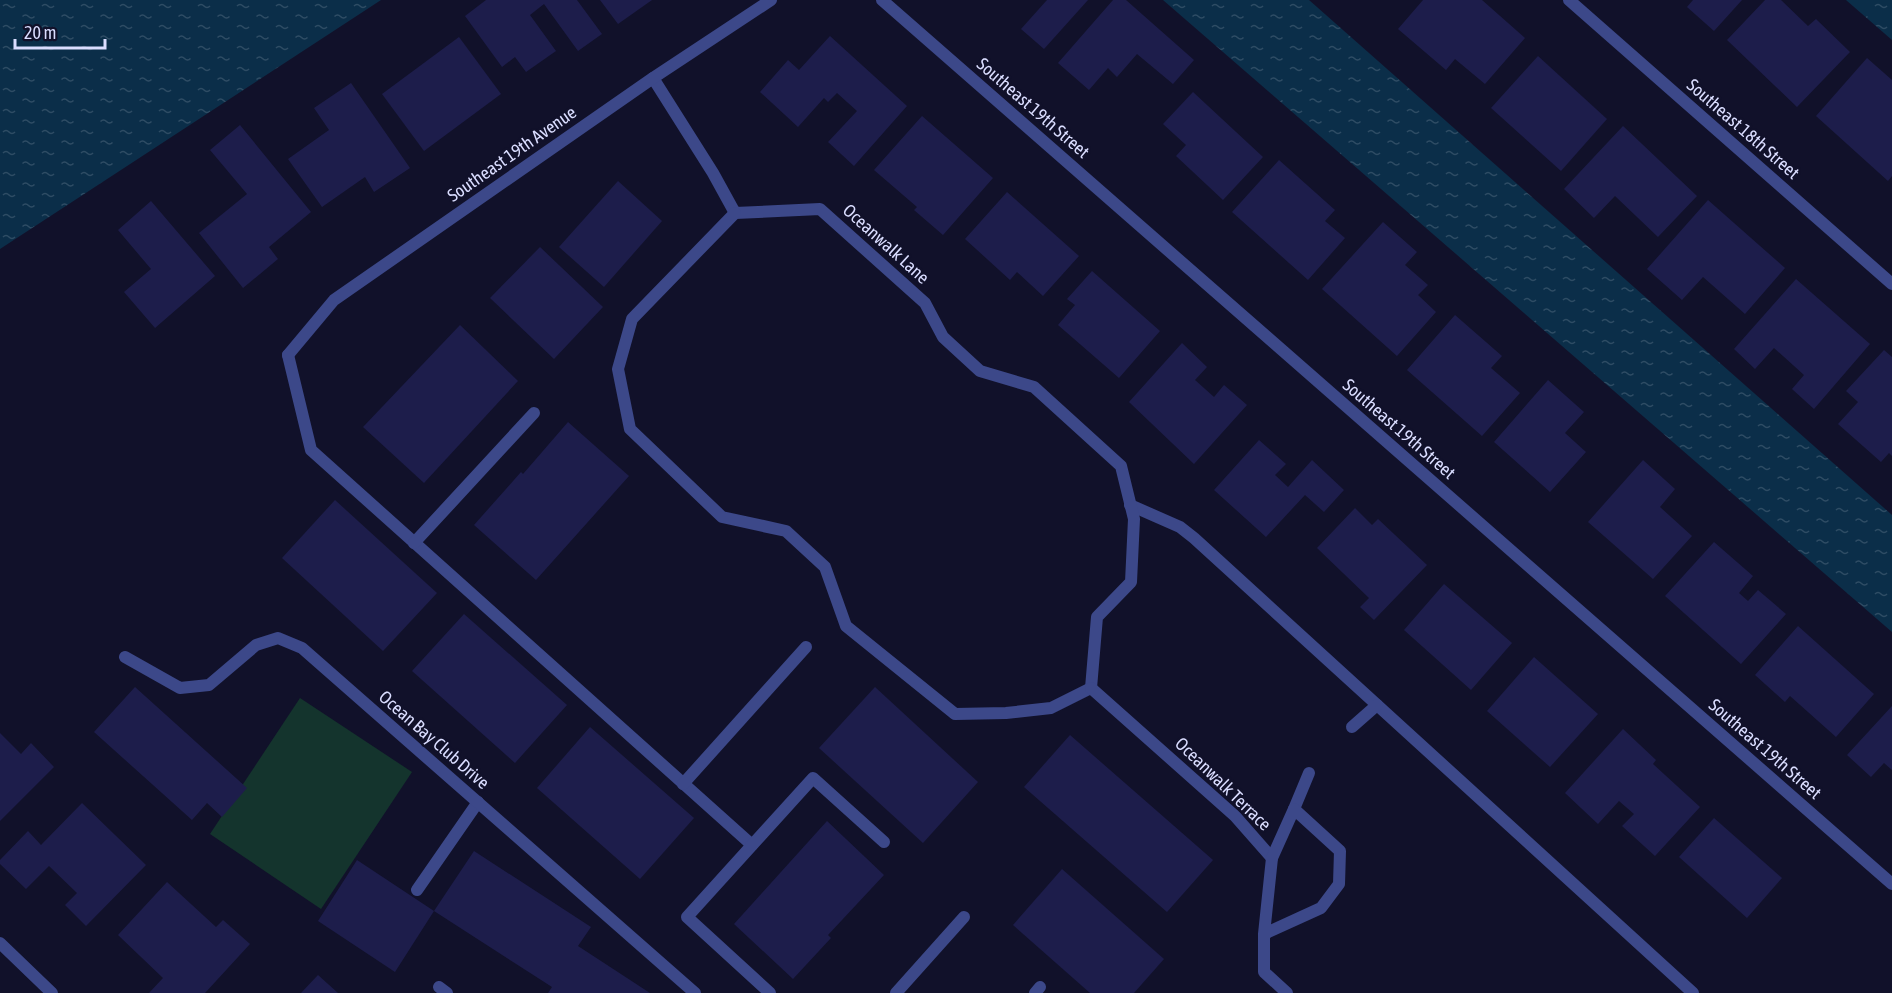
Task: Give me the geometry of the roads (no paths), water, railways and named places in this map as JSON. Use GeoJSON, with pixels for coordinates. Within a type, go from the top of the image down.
{"type":"FeatureCollection","features":[{"type":"Feature","properties":{"kind":"street","name":"Southeast 19th Avenue"},"geometry":{"type":"LineString","coordinates":[[414,543],[310,450],[288,355],[334,300],[652,78],[771,0]]}},
{"type":"Feature","properties":{"kind":"street","name":"Southeast 19th Street"},"geometry":{"type":"LineString","coordinates":[[882,0],[1892,884]]}},
{"type":"Feature","properties":{"kind":"street","name":"Southeast 18th Street"},"geometry":{"type":"LineString","coordinates":[[1569,0],[1892,284]]}},
{"type":"Feature","properties":{"kind":"street"},"geometry":{"type":"LineString","coordinates":[[652,78],[713,173],[735,213],[632,319],[618,369],[630,429],[722,517],[786,531],[825,567],[846,626],[955,714],[1006,713],[1051,708],[1091,688]]}},
{"type":"Feature","properties":{"kind":"street","name":"Oceanwalk Lane"},"geometry":{"type":"LineString","coordinates":[[735,213],[820,209],[926,303],[943,337],[980,371],[1034,387],[1121,466],[1134,519],[1131,582],[1097,617],[1091,688]]}},
{"type":"Feature","properties":{"kind":"street"},"geometry":{"type":"LineString","coordinates":[[534,413],[414,543],[752,845]]}},
{"type":"Feature","properties":{"kind":"street"},"geometry":{"type":"LineString","coordinates":[[1130,504],[1180,527],[1194,538],[1693,993]]}},
{"type":"Feature","properties":{"kind":"street","name":"Ocean Bay Club Drive"},"geometry":{"type":"LineString","coordinates":[[125,657],[180,688],[209,685],[256,645],[278,638],[302,648],[695,993]]}},
{"type":"Feature","properties":{"kind":"street"},"geometry":{"type":"LineString","coordinates":[[683,784],[806,647]]}},
{"type":"Feature","properties":{"kind":"street","name":"Oceanwalk Terrace"},"geometry":{"type":"LineString","coordinates":[[1091,688],[1235,816],[1272,858],[1263,934],[1264,972],[1287,993]]}},
{"type":"Feature","properties":{"kind":"street"},"geometry":{"type":"LineString","coordinates":[[1352,727],[1377,705]]}},
{"type":"Feature","properties":{"kind":"street"},"geometry":{"type":"LineString","coordinates":[[1272,858],[1309,773]]}},
{"type":"Feature","properties":{"kind":"street"},"geometry":{"type":"LineString","coordinates":[[770,993],[687,917],[813,778],[884,842]]}},
{"type":"Feature","properties":{"kind":"street"},"geometry":{"type":"LineString","coordinates":[[417,890],[478,802]]}},
{"type":"Feature","properties":{"kind":"street"},"geometry":{"type":"LineString","coordinates":[[1263,934],[1321,908],[1339,884],[1340,851],[1294,809]]}},
{"type":"Feature","properties":{"kind":"street"},"geometry":{"type":"LineString","coordinates":[[896,993],[963,917]]}},
{"type":"Feature","properties":{"kind":"street"},"geometry":{"type":"LineString","coordinates":[[0,943],[52,993]]}},
{"type":"Feature","properties":{"kind":"water"},"geometry":{"type":"Polygon","coordinates":[[[0,0],[381,0],[0,249],[0,0]]]}},
{"type":"Feature","properties":{"kind":"water"},"geometry":{"type":"Polygon","coordinates":[[[1163,0],[1309,0],[1892,515],[1892,632],[1163,0]]]}},
{"type":"Feature","properties":{"kind":"water"},"geometry":{"type":"Polygon","coordinates":[[[1846,0],[1892,0],[1892,40],[1846,0]]]}}]}
